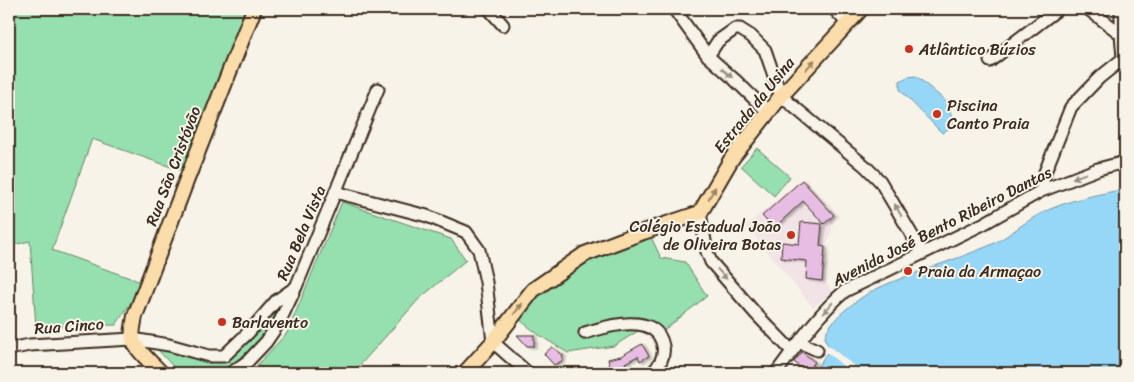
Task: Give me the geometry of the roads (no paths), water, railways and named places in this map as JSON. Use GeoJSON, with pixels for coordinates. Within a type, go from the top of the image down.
{"type":"FeatureCollection","features":[{"type":"Feature","properties":{"kind":"main road","name":"Rua São Cristóvão"},"geometry":{"type":"LineString","coordinates":[[132,339],[135,316],[254,9]]}},
{"type":"Feature","properties":{"kind":"main road","name":"Estrada da Usina"},"geometry":{"type":"LineString","coordinates":[[700,213],[732,158],[768,112],[861,9]]}},
{"type":"Feature","properties":{"kind":"main road"},"geometry":{"type":"LineString","coordinates":[[465,373],[493,342],[533,290],[585,254],[642,232],[700,213]]}},
{"type":"Feature","properties":{"kind":"main road"},"geometry":{"type":"LineString","coordinates":[[132,339],[161,373]]}},
{"type":"Feature","properties":{"kind":"street"},"geometry":{"type":"LineString","coordinates":[[489,9],[503,24]]}},
{"type":"Feature","properties":{"kind":"street"},"geometry":{"type":"LineString","coordinates":[[674,9],[708,56],[768,112]]}},
{"type":"Feature","properties":{"kind":"street"},"geometry":{"type":"LineString","coordinates":[[834,9],[847,23]]}},
{"type":"Feature","properties":{"kind":"street"},"geometry":{"type":"LineString","coordinates":[[990,61],[1058,9]]}},
{"type":"Feature","properties":{"kind":"street"},"geometry":{"type":"LineString","coordinates":[[1088,9],[1121,34]]}},
{"type":"Feature","properties":{"kind":"street"},"geometry":{"type":"LineString","coordinates":[[1041,191],[1045,172],[1071,106],[1099,78],[1124,58],[1121,34],[1121,9]]}},
{"type":"Feature","properties":{"kind":"street"},"geometry":{"type":"LineString","coordinates":[[708,56],[718,42],[730,31],[735,29],[751,36],[765,50],[781,96],[865,166],[880,182],[922,252]]}},
{"type":"Feature","properties":{"kind":"street","name":"Rua Bela Vista"},"geometry":{"type":"LineString","coordinates":[[231,373],[248,361],[266,342],[279,324],[378,90]]}},
{"type":"Feature","properties":{"kind":"street","name":"Avenida José Bento Ribeiro Dantas"},"geometry":{"type":"LineString","coordinates":[[776,373],[834,301],[845,292],[922,252],[983,224],[1041,191],[1098,169],[1125,162]]}},
{"type":"Feature","properties":{"kind":"street"},"geometry":{"type":"LineString","coordinates":[[335,192],[427,216],[466,232],[479,250],[486,282],[493,342],[528,373]]}},
{"type":"Feature","properties":{"kind":"street"},"geometry":{"type":"LineString","coordinates":[[700,213],[707,252],[711,262],[756,314],[796,346],[817,350]]}},
{"type":"Feature","properties":{"kind":"street","name":"Rua Cinco"},"geometry":{"type":"LineString","coordinates":[[9,349],[30,345],[132,339],[169,345],[209,356],[224,356],[249,332],[276,301],[296,287]]}},
{"type":"Feature","properties":{"kind":"street"},"geometry":{"type":"LineString","coordinates":[[585,333],[625,323],[639,324],[653,330],[663,344],[664,352],[657,368],[652,373]]}},
{"type":"Feature","properties":{"kind":"water","name":"Piscina Canto Praia"},"geometry":{"type":"Polygon","coordinates":[[[916,76],[948,103],[954,125],[942,133],[900,90],[900,81],[907,77],[916,76]]]}},
{"type":"Feature","properties":{"kind":"water"},"geometry":{"type":"Polygon","coordinates":[[[1125,189],[1125,373],[813,373],[830,349],[825,339],[826,332],[845,310],[870,292],[993,244],[1038,215],[1059,205],[1125,189]]]}},
{"type":"Feature","properties":{"kind":"place","name":"Atlântico Búzios"},"geometry":{"type":"Point","coordinates":[909,49]}},
{"type":"Feature","properties":{"kind":"place","name":"Piscina Canto Praia"},"geometry":{"type":"Point","coordinates":[937,114]}},
{"type":"Feature","properties":{"kind":"place","name":"Colégio Estadual João de Oliveira Botas"},"geometry":{"type":"Point","coordinates":[791,235]}},
{"type":"Feature","properties":{"kind":"place","name":"Praia da Armaçao"},"geometry":{"type":"Point","coordinates":[908,271]}},
{"type":"Feature","properties":{"kind":"place","name":"Barlavento"},"geometry":{"type":"Point","coordinates":[222,322]}}]}
